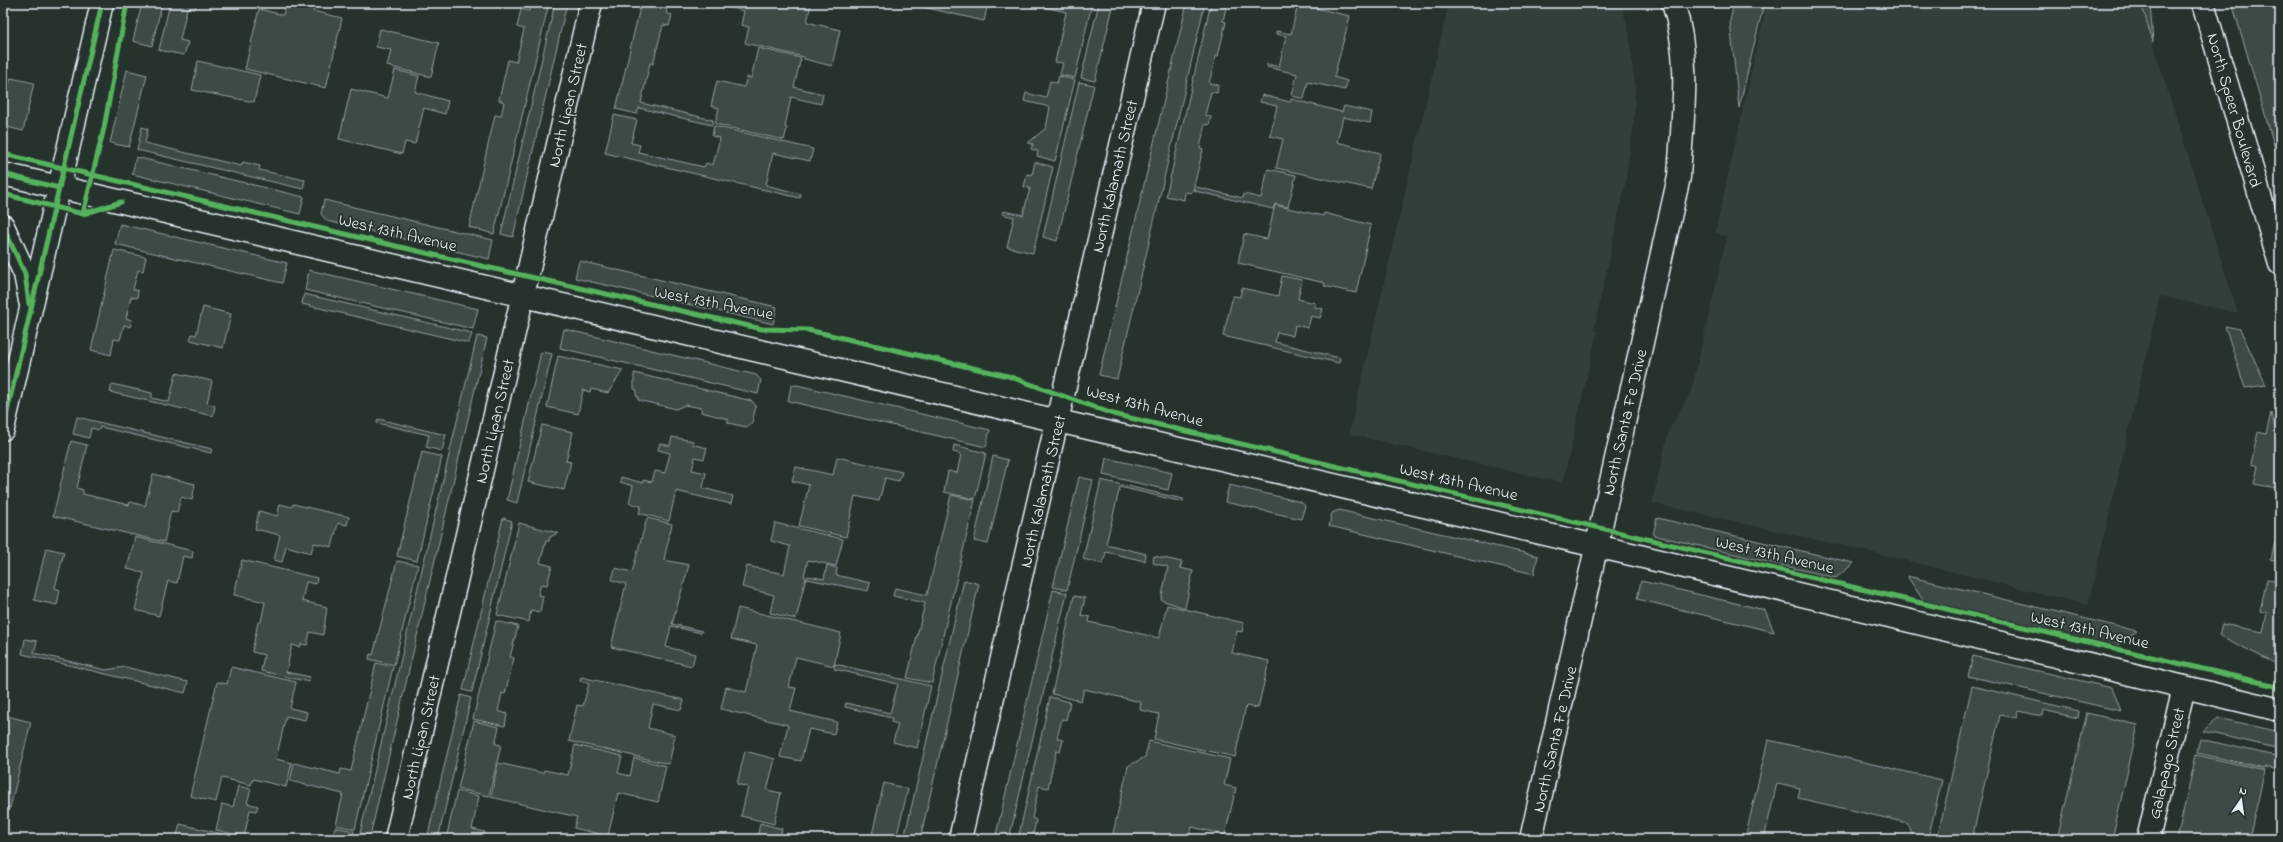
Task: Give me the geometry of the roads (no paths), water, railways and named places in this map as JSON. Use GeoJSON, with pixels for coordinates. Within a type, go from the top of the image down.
{"type":"FeatureCollection","features":[{"type":"Feature","properties":{"kind":"main road"},"geometry":{"type":"LineString","coordinates":[[3,429],[102,3]]}},
{"type":"Feature","properties":{"kind":"main road","name":"North Lipan Street"},"geometry":{"type":"LineString","coordinates":[[396,839],[591,3]]}},
{"type":"Feature","properties":{"kind":"main road","name":"North Kalamath Street"},"geometry":{"type":"LineString","coordinates":[[960,839],[1154,3]]}},
{"type":"Feature","properties":{"kind":"main road","name":"North Speer Boulevard"},"geometry":{"type":"LineString","coordinates":[[2203,3],[2280,264]]}},
{"type":"Feature","properties":{"kind":"main road","name":"North Santa Fe Drive"},"geometry":{"type":"LineString","coordinates":[[1531,839],[1679,176],[1685,91],[1684,58],[1676,7]]}},
{"type":"Feature","properties":{"kind":"main road","name":"West 13th Avenue"},"geometry":{"type":"LineString","coordinates":[[3,174],[1597,546],[2280,710]]}},
{"type":"Feature","properties":{"kind":"main road"},"geometry":{"type":"LineString","coordinates":[[3,226],[25,274],[30,302],[29,318]]}},
{"type":"Feature","properties":{"kind":"main road","name":"Galapago Street"},"geometry":{"type":"LineString","coordinates":[[2148,839],[2184,687]]}}]}
